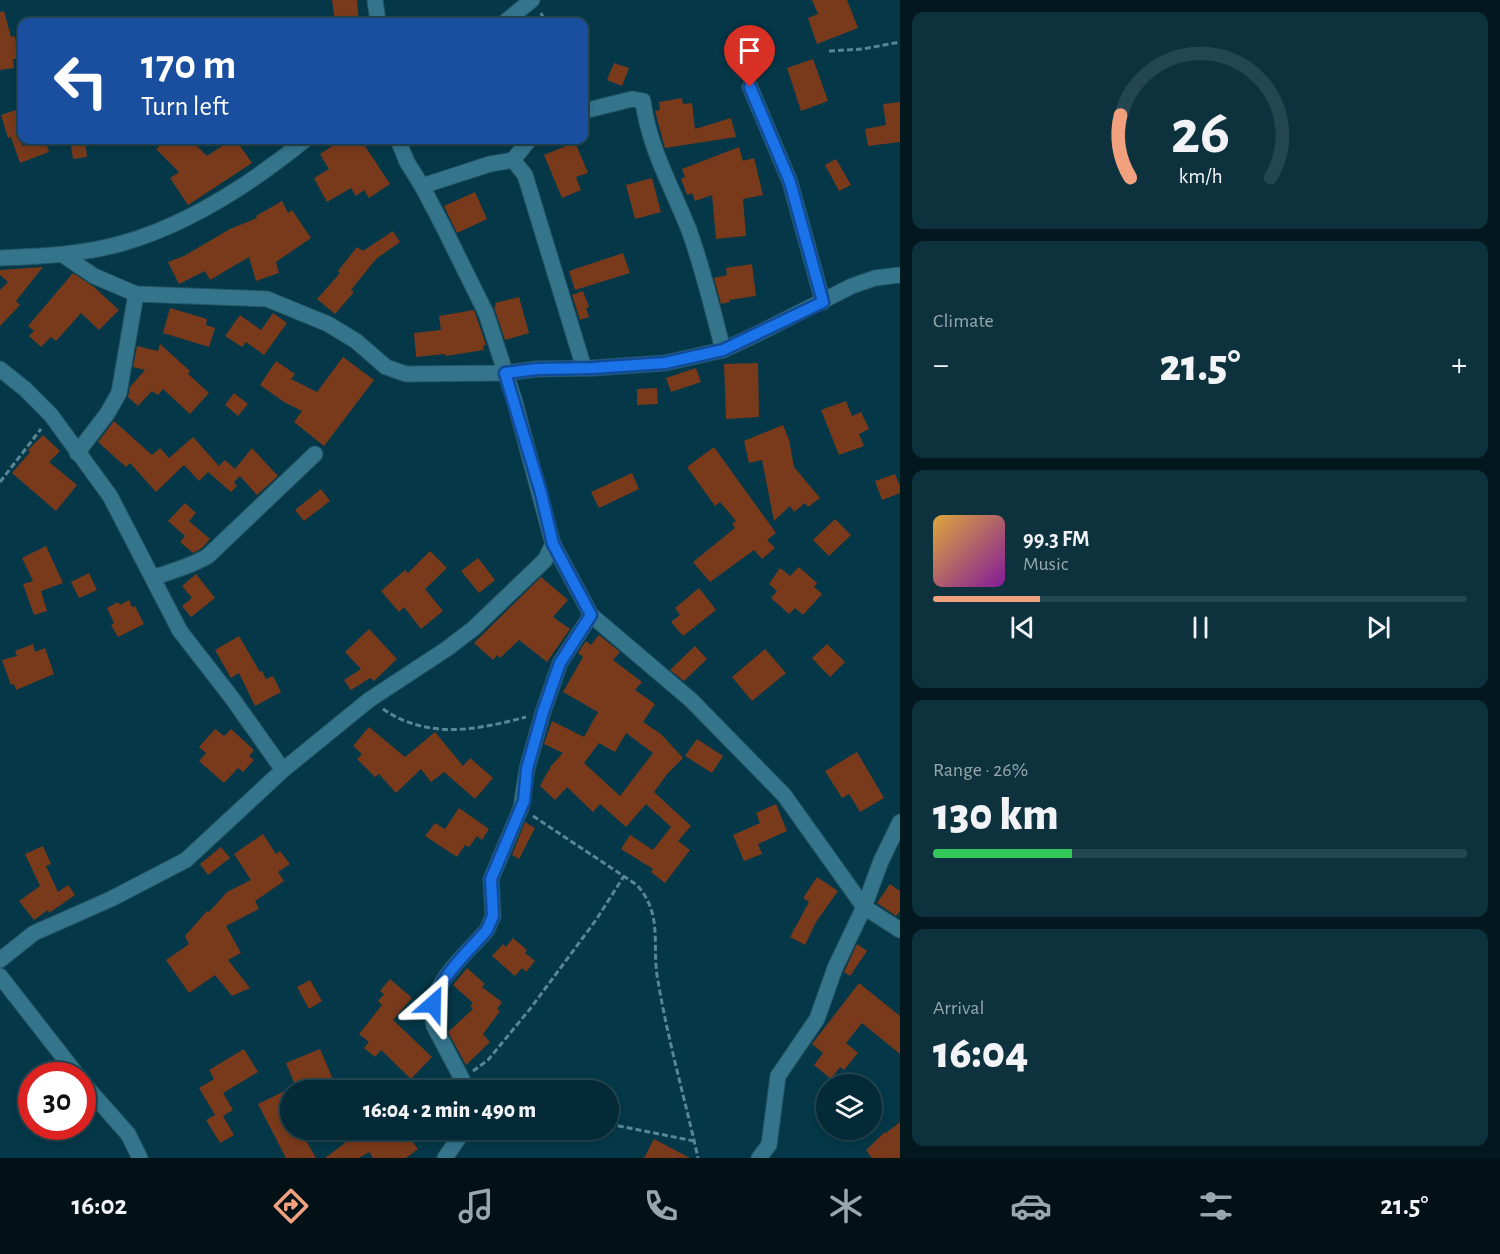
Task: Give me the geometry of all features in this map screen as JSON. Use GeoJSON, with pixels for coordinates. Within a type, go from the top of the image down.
{"type":"FeatureCollection","features":[{"type":"Feature","properties":{"kind":"street"},"geometry":{"type":"LineString","coordinates":[[375,0],[377,18]]}},
{"type":"Feature","properties":{"kind":"street"},"geometry":{"type":"LineString","coordinates":[[510,18],[532,0]]}},
{"type":"Feature","properties":{"kind":"street"},"geometry":{"type":"LineString","coordinates":[[750,87],[790,182],[823,302]]}},
{"type":"Feature","properties":{"kind":"street"},"geometry":{"type":"LineString","coordinates":[[588,110],[632,99],[644,101],[645,116],[655,151],[689,231],[723,350]]}},
{"type":"Feature","properties":{"kind":"street"},"geometry":{"type":"LineString","coordinates":[[0,258],[63,255],[121,244],[151,234],[246,183],[300,144]]}},
{"type":"Feature","properties":{"kind":"street"},"geometry":{"type":"LineString","coordinates":[[400,144],[486,313],[541,493],[553,544],[591,615],[691,700],[784,795],[864,908],[900,930]]}},
{"type":"Feature","properties":{"kind":"street"},"geometry":{"type":"LineString","coordinates":[[422,186],[490,164],[513,160],[526,144]]}},
{"type":"Feature","properties":{"kind":"street"},"geometry":{"type":"LineString","coordinates":[[513,160],[525,175],[584,368]]}},
{"type":"Feature","properties":{"kind":"street"},"geometry":{"type":"LineString","coordinates":[[63,255],[94,276],[136,294],[267,299],[328,324],[356,341],[386,367],[406,374],[505,373],[537,369],[665,363],[723,350],[852,286],[875,278],[900,275]]}},
{"type":"Feature","properties":{"kind":"street"},"geometry":{"type":"LineString","coordinates":[[77,453],[107,414],[119,393],[136,294]]}},
{"type":"Feature","properties":{"kind":"street"},"geometry":{"type":"LineString","coordinates":[[0,369],[25,389],[51,415],[110,496],[180,631],[232,698],[283,770]]}},
{"type":"Feature","properties":{"kind":"street"},"geometry":{"type":"LineString","coordinates":[[153,578],[200,562],[208,556],[315,454]]}},
{"type":"Feature","properties":{"kind":"street"},"geometry":{"type":"LineString","coordinates":[[0,960],[34,933],[111,899],[186,860],[283,770],[369,700],[474,628],[545,560],[553,544]]}},
{"type":"Feature","properties":{"kind":"street"},"geometry":{"type":"LineString","coordinates":[[461,1080],[434,1026],[431,1017],[433,1004],[449,972],[491,923],[493,910],[491,879],[521,808],[527,769],[543,712],[560,663],[591,615]]}},
{"type":"Feature","properties":{"kind":"street"},"geometry":{"type":"LineString","coordinates":[[759,1158],[769,1144],[778,1076],[817,1019],[835,969],[864,908],[881,861],[900,822]]}},
{"type":"Feature","properties":{"kind":"street"},"geometry":{"type":"LineString","coordinates":[[0,976],[67,1062]]}},
{"type":"Feature","properties":{"kind":"street"},"geometry":{"type":"LineString","coordinates":[[96,1098],[128,1134],[140,1158]]}},
{"type":"Feature","properties":{"kind":"street"},"geometry":{"type":"LineString","coordinates":[[445,1158],[457,1140]]}},
{"type":"Feature","properties":{"kind":"path"},"geometry":{"type":"LineString","coordinates":[[829,51],[863,49],[900,42]]}},
{"type":"Feature","properties":{"kind":"path"},"geometry":{"type":"LineString","coordinates":[[0,482],[51,415]]}},
{"type":"Feature","properties":{"kind":"path"},"geometry":{"type":"LineString","coordinates":[[369,700],[410,725],[455,730],[484,729],[543,712]]}},
{"type":"Feature","properties":{"kind":"path"},"geometry":{"type":"LineString","coordinates":[[521,808],[637,885],[647,896],[656,929],[657,979],[698,1158]]}},
{"type":"Feature","properties":{"kind":"path"},"geometry":{"type":"LineString","coordinates":[[469,1080],[530,1009],[596,920],[624,876]]}},
{"type":"Feature","properties":{"kind":"path"},"geometry":{"type":"LineString","coordinates":[[619,1126],[694,1141]]}},
{"type":"Feature","properties":{"kind":"building"},"geometry":{"type":"Polygon","coordinates":[[[332,0],[357,0],[359,18],[334,18],[332,0]]]}},
{"type":"Feature","properties":{"kind":"building"},"geometry":{"type":"Polygon","coordinates":[[[812,0],[847,0],[858,28],[817,44],[808,18],[818,14],[812,0]]]}},
{"type":"Feature","properties":{"kind":"building"},"geometry":{"type":"Polygon","coordinates":[[[4,11],[11,37],[15,36],[18,59],[13,59],[14,68],[0,70],[0,12],[4,11]]]}},
{"type":"Feature","properties":{"kind":"building"},"geometry":{"type":"Polygon","coordinates":[[[813,59],[828,101],[801,111],[787,68],[813,59]]]}},
{"type":"Feature","properties":{"kind":"building"},"geometry":{"type":"Polygon","coordinates":[[[614,63],[629,68],[622,86],[607,80],[614,63]]]}},
{"type":"Feature","properties":{"kind":"building"},"geometry":{"type":"Polygon","coordinates":[[[682,98],[683,104],[692,103],[695,129],[731,118],[736,137],[665,148],[655,111],[660,110],[659,102],[682,98]]]}},
{"type":"Feature","properties":{"kind":"building"},"geometry":{"type":"Polygon","coordinates":[[[900,102],[900,142],[868,146],[865,129],[886,125],[883,104],[900,102]]]}},
{"type":"Feature","properties":{"kind":"building"},"geometry":{"type":"Polygon","coordinates":[[[18,109],[18,144],[22,146],[46,144],[49,152],[20,163],[11,137],[8,138],[1,115],[18,109]]]}},
{"type":"Feature","properties":{"kind":"building"},"geometry":{"type":"Polygon","coordinates":[[[71,144],[85,144],[87,157],[73,159],[71,144]]]}},
{"type":"Feature","properties":{"kind":"building"},"geometry":{"type":"Polygon","coordinates":[[[162,144],[195,144],[207,156],[225,144],[239,144],[252,163],[188,205],[170,178],[179,172],[156,149],[162,144]]]}},
{"type":"Feature","properties":{"kind":"building"},"geometry":{"type":"Polygon","coordinates":[[[335,144],[364,144],[390,184],[369,198],[364,190],[356,196],[351,188],[327,202],[314,178],[329,169],[320,154],[335,144]]]}},
{"type":"Feature","properties":{"kind":"building"},"geometry":{"type":"Polygon","coordinates":[[[570,144],[576,144],[588,173],[576,177],[581,190],[562,198],[544,155],[570,144]]]}},
{"type":"Feature","properties":{"kind":"building"},"geometry":{"type":"Polygon","coordinates":[[[739,147],[743,161],[754,158],[763,195],[743,199],[746,236],[716,239],[712,195],[695,201],[692,193],[687,195],[681,179],[685,177],[682,169],[739,147]]]}},
{"type":"Feature","properties":{"kind":"building"},"geometry":{"type":"Polygon","coordinates":[[[836,159],[851,185],[839,191],[825,165],[836,159]]]}},
{"type":"Feature","properties":{"kind":"building"},"geometry":{"type":"Polygon","coordinates":[[[652,178],[661,212],[635,219],[626,185],[652,178]]]}},
{"type":"Feature","properties":{"kind":"building"},"geometry":{"type":"Polygon","coordinates":[[[475,192],[487,219],[457,233],[444,206],[475,192]]]}},
{"type":"Feature","properties":{"kind":"building"},"geometry":{"type":"Polygon","coordinates":[[[282,201],[288,213],[292,210],[311,238],[276,262],[279,273],[256,281],[249,257],[210,280],[205,271],[179,284],[168,262],[184,256],[230,229],[257,218],[256,216],[282,201]]]}},
{"type":"Feature","properties":{"kind":"building"},"geometry":{"type":"Polygon","coordinates":[[[393,231],[400,242],[376,259],[351,290],[354,292],[335,314],[317,299],[340,273],[338,271],[357,247],[363,251],[393,231]]]}},
{"type":"Feature","properties":{"kind":"building"},"geometry":{"type":"Polygon","coordinates":[[[623,253],[630,273],[575,290],[569,271],[623,253]]]}},
{"type":"Feature","properties":{"kind":"building"},"geometry":{"type":"Polygon","coordinates":[[[752,264],[756,296],[729,300],[730,302],[721,304],[714,278],[727,275],[726,268],[752,264]]]}},
{"type":"Feature","properties":{"kind":"building"},"geometry":{"type":"Polygon","coordinates":[[[43,267],[16,301],[20,305],[0,326],[0,290],[8,282],[0,275],[0,270],[43,267]]]}},
{"type":"Feature","properties":{"kind":"building"},"geometry":{"type":"Polygon","coordinates":[[[73,273],[94,287],[119,310],[99,330],[81,313],[56,341],[51,337],[41,347],[29,336],[34,331],[28,326],[73,273]]]}},
{"type":"Feature","properties":{"kind":"building"},"geometry":{"type":"Polygon","coordinates":[[[583,291],[589,307],[586,308],[589,317],[580,320],[572,295],[583,291]]]}},
{"type":"Feature","properties":{"kind":"building"},"geometry":{"type":"Polygon","coordinates":[[[519,297],[529,333],[505,340],[494,307],[495,303],[519,297]]]}},
{"type":"Feature","properties":{"kind":"building"},"geometry":{"type":"Polygon","coordinates":[[[170,308],[207,319],[206,325],[215,328],[209,347],[163,333],[170,308]]]}},
{"type":"Feature","properties":{"kind":"building"},"geometry":{"type":"Polygon","coordinates":[[[474,310],[486,345],[483,346],[484,350],[446,356],[445,354],[416,357],[414,333],[441,330],[439,316],[474,310]]]}},
{"type":"Feature","properties":{"kind":"building"},"geometry":{"type":"Polygon","coordinates":[[[273,313],[287,323],[264,355],[246,342],[242,347],[225,336],[240,315],[261,330],[273,313]]]}},
{"type":"Feature","properties":{"kind":"building"},"geometry":{"type":"Polygon","coordinates":[[[160,344],[190,371],[188,374],[209,393],[190,414],[163,389],[158,395],[152,391],[138,406],[128,397],[130,387],[145,370],[133,367],[137,346],[158,351],[160,344]]]}},
{"type":"Feature","properties":{"kind":"building"},"geometry":{"type":"Polygon","coordinates":[[[343,357],[374,380],[324,446],[294,422],[302,411],[284,402],[260,385],[276,361],[295,374],[291,379],[317,392],[343,357]]]}},
{"type":"Feature","properties":{"kind":"building"},"geometry":{"type":"Polygon","coordinates":[[[758,363],[759,417],[726,419],[724,364],[758,363]]]}},
{"type":"Feature","properties":{"kind":"building"},"geometry":{"type":"Polygon","coordinates":[[[696,368],[701,382],[671,392],[666,378],[696,368]]]}},
{"type":"Feature","properties":{"kind":"building"},"geometry":{"type":"Polygon","coordinates":[[[657,388],[658,404],[637,405],[637,389],[657,388]]]}},
{"type":"Feature","properties":{"kind":"building"},"geometry":{"type":"Polygon","coordinates":[[[234,393],[248,404],[238,416],[225,405],[234,393]]]}},
{"type":"Feature","properties":{"kind":"building"},"geometry":{"type":"Polygon","coordinates":[[[846,401],[852,416],[861,412],[869,429],[859,434],[864,446],[839,455],[821,410],[846,401]]]}},
{"type":"Feature","properties":{"kind":"building"},"geometry":{"type":"Polygon","coordinates":[[[114,421],[152,455],[160,448],[169,458],[193,437],[219,466],[225,460],[235,469],[252,448],[278,476],[257,495],[240,476],[234,482],[237,486],[231,492],[208,472],[199,481],[184,465],[156,492],[130,463],[126,467],[98,442],[114,421]]]}},
{"type":"Feature","properties":{"kind":"building"},"geometry":{"type":"Polygon","coordinates":[[[783,425],[789,440],[794,467],[820,498],[808,507],[805,503],[794,512],[790,506],[774,521],[762,460],[749,463],[744,441],[783,425]]]}},
{"type":"Feature","properties":{"kind":"building"},"geometry":{"type":"Polygon","coordinates":[[[43,435],[60,451],[49,462],[77,485],[56,511],[12,473],[30,452],[28,450],[43,435]]]}},
{"type":"Feature","properties":{"kind":"building"},"geometry":{"type":"Polygon","coordinates":[[[714,447],[776,533],[767,540],[775,548],[762,559],[754,550],[710,582],[693,562],[735,528],[732,524],[736,521],[720,502],[715,506],[687,467],[714,447]]]}},
{"type":"Feature","properties":{"kind":"building"},"geometry":{"type":"Polygon","coordinates":[[[632,473],[639,489],[599,508],[591,492],[632,473]]]}},
{"type":"Feature","properties":{"kind":"building"},"geometry":{"type":"Polygon","coordinates":[[[895,474],[900,493],[882,500],[875,481],[895,474]]]}},
{"type":"Feature","properties":{"kind":"building"},"geometry":{"type":"Polygon","coordinates":[[[321,489],[330,501],[304,521],[295,510],[321,489]]]}},
{"type":"Feature","properties":{"kind":"building"},"geometry":{"type":"Polygon","coordinates":[[[185,503],[196,513],[189,521],[210,539],[202,548],[193,553],[180,542],[185,536],[168,521],[185,503]]]}},
{"type":"Feature","properties":{"kind":"building"},"geometry":{"type":"Polygon","coordinates":[[[835,519],[851,535],[829,556],[813,540],[835,519]]]}},
{"type":"Feature","properties":{"kind":"building"},"geometry":{"type":"Polygon","coordinates":[[[46,546],[63,583],[41,591],[47,611],[34,615],[23,584],[33,581],[22,558],[46,546]]]}},
{"type":"Feature","properties":{"kind":"building"},"geometry":{"type":"Polygon","coordinates":[[[430,551],[447,568],[425,589],[443,611],[421,629],[404,607],[399,612],[381,591],[405,570],[408,573],[430,551]]]}},
{"type":"Feature","properties":{"kind":"building"},"geometry":{"type":"Polygon","coordinates":[[[478,558],[495,580],[479,593],[461,571],[478,558]]]}},
{"type":"Feature","properties":{"kind":"building"},"geometry":{"type":"Polygon","coordinates":[[[799,567],[817,583],[814,587],[822,594],[803,615],[795,608],[789,614],[771,598],[777,591],[769,584],[780,568],[790,576],[799,567]]]}},
{"type":"Feature","properties":{"kind":"building"},"geometry":{"type":"Polygon","coordinates":[[[89,573],[97,590],[79,598],[71,582],[89,573]]]}},
{"type":"Feature","properties":{"kind":"building"},"geometry":{"type":"Polygon","coordinates":[[[196,574],[215,598],[191,617],[182,606],[192,598],[182,586],[196,574]]]}},
{"type":"Feature","properties":{"kind":"building"},"geometry":{"type":"Polygon","coordinates":[[[541,577],[568,600],[553,617],[570,629],[547,662],[519,640],[500,658],[497,655],[493,660],[474,643],[541,577]]]}},
{"type":"Feature","properties":{"kind":"building"},"geometry":{"type":"Polygon","coordinates":[[[699,588],[716,610],[683,636],[671,622],[680,615],[675,608],[699,588]]]}},
{"type":"Feature","properties":{"kind":"building"},"geometry":{"type":"Polygon","coordinates":[[[129,600],[132,607],[135,606],[144,624],[118,637],[111,625],[114,623],[107,608],[118,602],[120,605],[129,600]]]}},
{"type":"Feature","properties":{"kind":"building"},"geometry":{"type":"Polygon","coordinates":[[[369,629],[397,659],[374,681],[370,678],[351,690],[344,680],[361,669],[345,652],[369,629]]]}},
{"type":"Feature","properties":{"kind":"building"},"geometry":{"type":"Polygon","coordinates":[[[599,635],[620,652],[613,660],[642,682],[635,690],[655,704],[643,722],[661,734],[683,758],[654,792],[691,826],[678,841],[690,850],[665,883],[651,872],[653,869],[621,849],[630,835],[653,850],[671,827],[646,804],[626,827],[600,804],[593,812],[567,787],[555,800],[540,786],[551,766],[563,753],[544,744],[552,721],[584,737],[598,712],[563,692],[583,657],[578,653],[586,641],[591,645],[599,635]],[[626,733],[615,752],[599,743],[584,763],[620,796],[653,753],[626,733]]]}},
{"type":"Feature","properties":{"kind":"building"},"geometry":{"type":"Polygon","coordinates":[[[239,636],[260,672],[262,671],[266,679],[273,676],[281,692],[255,706],[239,673],[231,678],[215,650],[239,636]]]}},
{"type":"Feature","properties":{"kind":"building"},"geometry":{"type":"Polygon","coordinates":[[[33,644],[35,652],[45,648],[54,674],[16,690],[14,684],[11,685],[2,660],[17,656],[15,651],[33,644]]]}},
{"type":"Feature","properties":{"kind":"building"},"geometry":{"type":"Polygon","coordinates":[[[827,644],[845,662],[830,677],[812,658],[827,644]]]}},
{"type":"Feature","properties":{"kind":"building"},"geometry":{"type":"Polygon","coordinates":[[[695,646],[707,659],[684,681],[670,670],[695,646]]]}},
{"type":"Feature","properties":{"kind":"building"},"geometry":{"type":"Polygon","coordinates":[[[765,649],[786,673],[752,701],[732,677],[765,649]]]}},
{"type":"Feature","properties":{"kind":"building"},"geometry":{"type":"Polygon","coordinates":[[[369,727],[405,757],[435,732],[463,766],[470,758],[493,778],[475,799],[444,772],[431,782],[421,769],[396,793],[379,774],[375,777],[357,759],[362,754],[353,746],[369,727]]]}},
{"type":"Feature","properties":{"kind":"building"},"geometry":{"type":"Polygon","coordinates":[[[215,729],[224,736],[231,729],[254,750],[249,756],[254,760],[243,772],[238,768],[224,783],[199,761],[206,753],[199,747],[215,729]]]}},
{"type":"Feature","properties":{"kind":"building"},"geometry":{"type":"Polygon","coordinates":[[[697,739],[723,756],[712,773],[685,756],[697,739]]]}},
{"type":"Feature","properties":{"kind":"building"},"geometry":{"type":"Polygon","coordinates":[[[857,752],[884,798],[860,812],[849,794],[842,798],[825,771],[857,752]]]}},
{"type":"Feature","properties":{"kind":"building"},"geometry":{"type":"Polygon","coordinates":[[[776,804],[787,831],[758,844],[762,854],[744,861],[733,835],[760,823],[756,813],[776,804]]]}},
{"type":"Feature","properties":{"kind":"building"},"geometry":{"type":"Polygon","coordinates":[[[459,808],[489,829],[482,840],[477,836],[469,847],[465,845],[457,857],[425,836],[435,823],[445,829],[459,808]]]}},
{"type":"Feature","properties":{"kind":"building"},"geometry":{"type":"Polygon","coordinates":[[[525,822],[535,828],[519,859],[512,855],[525,822]]]}},
{"type":"Feature","properties":{"kind":"building"},"geometry":{"type":"Polygon","coordinates":[[[263,834],[276,854],[280,851],[290,864],[278,872],[284,881],[255,901],[259,909],[226,926],[241,953],[228,960],[250,988],[232,996],[215,975],[189,993],[166,960],[189,944],[185,936],[227,892],[251,880],[234,854],[263,834]]]}},
{"type":"Feature","properties":{"kind":"building"},"geometry":{"type":"Polygon","coordinates":[[[43,846],[51,864],[46,866],[58,892],[68,885],[75,895],[49,913],[48,910],[34,920],[19,901],[40,886],[25,854],[43,846]]]}},
{"type":"Feature","properties":{"kind":"building"},"geometry":{"type":"Polygon","coordinates":[[[221,847],[230,858],[208,875],[200,864],[221,847]]]}},
{"type":"Feature","properties":{"kind":"building"},"geometry":{"type":"Polygon","coordinates":[[[817,877],[838,891],[816,922],[805,945],[790,937],[809,902],[803,898],[817,877]]]}},
{"type":"Feature","properties":{"kind":"building"},"geometry":{"type":"Polygon","coordinates":[[[890,884],[900,891],[900,911],[896,916],[877,903],[890,884]]]}},
{"type":"Feature","properties":{"kind":"building"},"geometry":{"type":"Polygon","coordinates":[[[513,938],[527,950],[525,953],[535,961],[526,972],[522,968],[515,976],[492,956],[503,944],[506,947],[513,938]]]}},
{"type":"Feature","properties":{"kind":"building"},"geometry":{"type":"Polygon","coordinates":[[[857,944],[867,951],[850,976],[844,972],[857,944]]]}},
{"type":"Feature","properties":{"kind":"building"},"geometry":{"type":"Polygon","coordinates":[[[467,968],[485,984],[482,987],[502,1002],[497,1009],[500,1011],[483,1034],[490,1042],[466,1065],[448,1032],[473,1009],[470,1006],[473,1003],[453,985],[467,968]]]}},
{"type":"Feature","properties":{"kind":"building"},"geometry":{"type":"Polygon","coordinates":[[[390,979],[412,998],[393,1020],[432,1057],[411,1079],[381,1050],[375,1057],[364,1048],[369,1042],[359,1034],[382,1005],[378,1001],[384,994],[380,991],[390,979]]]}},
{"type":"Feature","properties":{"kind":"building"},"geometry":{"type":"Polygon","coordinates":[[[310,980],[322,1001],[309,1009],[297,987],[310,980]]]}},
{"type":"Feature","properties":{"kind":"building"},"geometry":{"type":"Polygon","coordinates":[[[859,983],[900,1016],[900,1054],[862,1023],[846,1043],[858,1053],[844,1070],[840,1067],[835,1074],[825,1074],[814,1065],[823,1053],[812,1044],[859,983]]]}},
{"type":"Feature","properties":{"kind":"building"},"geometry":{"type":"Polygon","coordinates":[[[244,1049],[258,1072],[223,1093],[233,1110],[223,1116],[234,1135],[220,1143],[206,1120],[215,1115],[199,1088],[214,1079],[209,1070],[244,1049]]]}},
{"type":"Feature","properties":{"kind":"building"},"geometry":{"type":"Polygon","coordinates":[[[320,1049],[333,1080],[293,1080],[286,1063],[320,1049]]]}},
{"type":"Feature","properties":{"kind":"building"},"geometry":{"type":"Polygon","coordinates":[[[280,1093],[280,1140],[306,1140],[316,1158],[286,1158],[258,1104],[280,1093]]]}},
{"type":"Feature","properties":{"kind":"building"},"geometry":{"type":"Polygon","coordinates":[[[900,1122],[900,1158],[872,1158],[866,1150],[877,1140],[882,1140],[882,1135],[900,1122]]]}},
{"type":"Feature","properties":{"kind":"building"},"geometry":{"type":"Polygon","coordinates":[[[654,1139],[690,1158],[644,1158],[654,1139]]]}},
{"type":"Feature","properties":{"kind":"building"},"geometry":{"type":"Polygon","coordinates":[[[343,1140],[411,1140],[418,1149],[406,1158],[373,1158],[369,1152],[359,1158],[325,1158],[345,1143],[343,1140]]]}},
{"type":"Feature","properties":{"kind":"route"},"geometry":{"type":"LineString","coordinates":[[433,1004],[449,972],[491,923],[493,916],[491,879],[494,867],[524,801],[527,769],[543,712],[560,663],[591,615],[553,544],[541,493],[505,373],[537,369],[665,363],[723,350],[823,302],[790,182],[750,87]]}}]}
